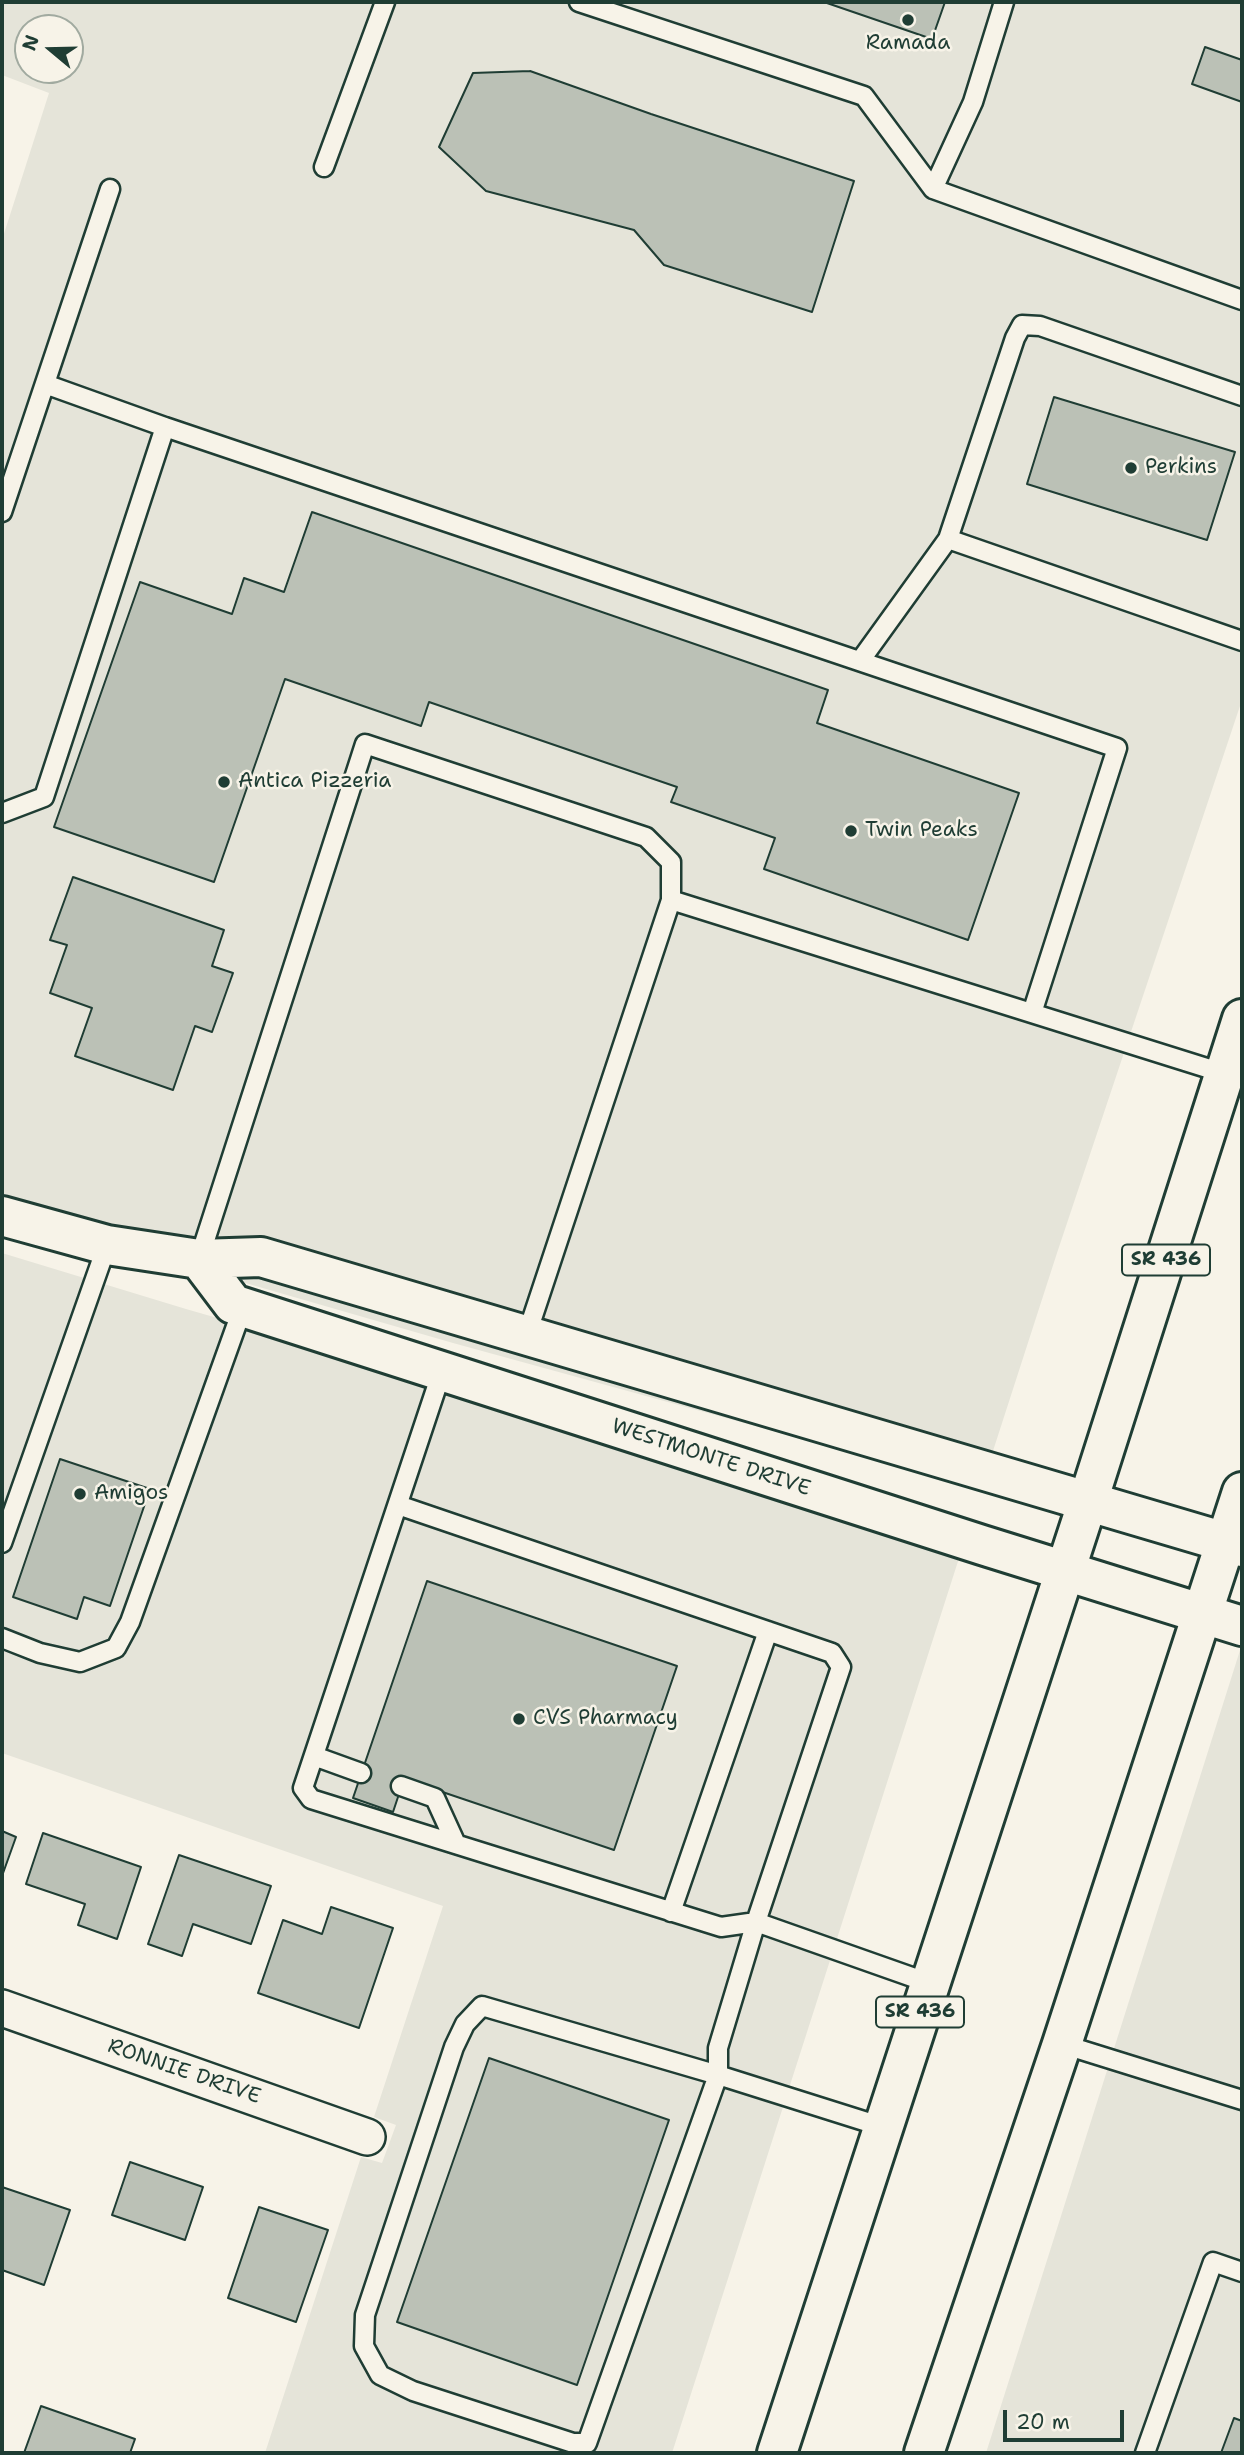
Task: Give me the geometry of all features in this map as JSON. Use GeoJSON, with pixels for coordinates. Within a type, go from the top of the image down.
{"type":"FeatureCollection","features":[{"type":"Feature","properties":{"kind":"main road","name":"SR 436"},"geometry":{"type":"LineString","coordinates":[[777,2453],[1088,1501],[1242,1019]]}},
{"type":"Feature","properties":{"kind":"main road"},"geometry":{"type":"LineString","coordinates":[[2,1216],[107,1245],[199,1259],[261,1257],[1234,1545]]}},
{"type":"Feature","properties":{"kind":"main road","name":"WESTMONTE DRIVE"},"geometry":{"type":"LineString","coordinates":[[199,1259],[233,1304],[1203,1616],[1242,1626]]}},
{"type":"Feature","properties":{"kind":"main road"},"geometry":{"type":"LineString","coordinates":[[924,2453],[1203,1616],[1234,1545],[1242,1492]]}},
{"type":"Feature","properties":{"kind":"street","name":"RONNIE DRIVE"},"geometry":{"type":"LineString","coordinates":[[2,2007],[367,2137]]}},
{"type":"Feature","properties":{"kind":"lane"},"geometry":{"type":"LineString","coordinates":[[324,167],[385,2]]}},
{"type":"Feature","properties":{"kind":"lane"},"geometry":{"type":"LineString","coordinates":[[579,2],[864,96],[933,189],[1242,300]]}},
{"type":"Feature","properties":{"kind":"lane"},"geometry":{"type":"LineString","coordinates":[[933,189],[973,102],[1004,2]]}},
{"type":"Feature","properties":{"kind":"lane"},"geometry":{"type":"LineString","coordinates":[[2,512],[110,188]]}},
{"type":"Feature","properties":{"kind":"lane"},"geometry":{"type":"LineString","coordinates":[[860,661],[948,539],[1015,338],[1022,325],[1040,326],[1242,396]]}},
{"type":"Feature","properties":{"kind":"lane"},"geometry":{"type":"LineString","coordinates":[[45,384],[165,427],[1117,748],[1032,1013]]}},
{"type":"Feature","properties":{"kind":"lane"},"geometry":{"type":"LineString","coordinates":[[2,813],[44,797],[165,427]]}},
{"type":"Feature","properties":{"kind":"lane"},"geometry":{"type":"LineString","coordinates":[[948,539],[1242,641]]}},
{"type":"Feature","properties":{"kind":"lane"},"geometry":{"type":"LineString","coordinates":[[199,1259],[365,744],[646,837],[671,862],[671,900],[527,1334]]}},
{"type":"Feature","properties":{"kind":"lane"},"geometry":{"type":"LineString","coordinates":[[671,900],[1226,1074]]}},
{"type":"Feature","properties":{"kind":"lane"},"geometry":{"type":"LineString","coordinates":[[2,1543],[107,1245]]}},
{"type":"Feature","properties":{"kind":"lane"},"geometry":{"type":"LineString","coordinates":[[2,1638],[40,1653],[80,1662],[116,1648],[130,1622],[243,1307]]}},
{"type":"Feature","properties":{"kind":"lane"},"geometry":{"type":"LineString","coordinates":[[442,1371],[303,1788],[311,1799],[721,1927],[756,1922],[929,1983]]}},
{"type":"Feature","properties":{"kind":"lane"},"geometry":{"type":"LineString","coordinates":[[398,1505],[832,1653],[841,1667],[756,1922],[718,2048],[718,2075],[587,2443],[573,2443],[413,2391],[380,2375],[364,2346],[365,2315],[454,2047],[465,2024],[482,2006],[718,2075],[883,2127]]}},
{"type":"Feature","properties":{"kind":"lane"},"geometry":{"type":"LineString","coordinates":[[671,1912],[768,1630]]}},
{"type":"Feature","properties":{"kind":"lane"},"geometry":{"type":"LineString","coordinates":[[314,1756],[361,1773]]}},
{"type":"Feature","properties":{"kind":"lane"},"geometry":{"type":"LineString","coordinates":[[401,1786],[435,1798],[456,1844]]}},
{"type":"Feature","properties":{"kind":"lane"},"geometry":{"type":"LineString","coordinates":[[1062,2044],[1242,2100]]}},
{"type":"Feature","properties":{"kind":"lane"},"geometry":{"type":"LineString","coordinates":[[1145,2453],[1213,2262],[1242,2272]]}},
{"type":"Feature","properties":{"kind":"shaded area"},"geometry":{"type":"Polygon","coordinates":[[[2,2],[1242,2],[1242,700],[981,1488],[453,1343],[2,1209],[2,240],[49,93],[26,84],[84,84],[84,14],[14,14],[14,80],[2,75],[2,2]]]}},
{"type":"Feature","properties":{"kind":"shaded area"},"geometry":{"type":"Polygon","coordinates":[[[2,1253],[443,1383],[969,1527],[672,2453],[265,2453],[361,2157],[382,2163],[396,2125],[374,2117],[443,1906],[2,1753],[2,1253]]]}},
{"type":"Feature","properties":{"kind":"shaded area"},"geometry":{"type":"Polygon","coordinates":[[[1242,1644],[1242,2453],[986,2453],[1242,1644]]]}},
{"type":"Feature","properties":{"kind":"building","name":"Ramada"},"geometry":{"type":"Polygon","coordinates":[[[824,2],[945,2],[932,39],[824,2]]]}},
{"type":"Feature","properties":{"kind":"building"},"geometry":{"type":"Polygon","coordinates":[[[1205,47],[1242,60],[1242,102],[1192,84],[1205,47]]]}},
{"type":"Feature","properties":{"kind":"building"},"geometry":{"type":"Polygon","coordinates":[[[530,71],[854,181],[812,312],[664,265],[634,230],[486,191],[439,147],[473,73],[530,71]]]}},
{"type":"Feature","properties":{"kind":"building","name":"Perkins"},"geometry":{"type":"Polygon","coordinates":[[[1054,397],[1235,452],[1207,540],[1027,484],[1054,397]]]}},
{"type":"Feature","properties":{"kind":"building"},"geometry":{"type":"Polygon","coordinates":[[[312,512],[828,690],[817,723],[1019,793],[968,940],[764,869],[775,838],[671,802],[677,787],[429,702],[421,726],[285,679],[214,882],[54,827],[140,582],[232,614],[244,578],[284,592],[312,512]]]}},
{"type":"Feature","properties":{"kind":"building"},"geometry":{"type":"Polygon","coordinates":[[[73,877],[224,930],[212,966],[233,973],[212,1032],[195,1026],[173,1090],[75,1056],[92,1008],[50,993],[67,945],[50,940],[73,877]]]}},
{"type":"Feature","properties":{"kind":"building"},"geometry":{"type":"Polygon","coordinates":[[[60,1459],[150,1489],[110,1606],[84,1597],[77,1619],[13,1597],[60,1459]]]}},
{"type":"Feature","properties":{"kind":"building","name":"CVS Pharmacy"},"geometry":{"type":"Polygon","coordinates":[[[427,1581],[677,1666],[614,1850],[404,1779],[393,1812],[353,1798],[427,1581]]]}},
{"type":"Feature","properties":{"kind":"building"},"geometry":{"type":"Polygon","coordinates":[[[2,1831],[16,1837],[2,1876],[2,1831]]]}},
{"type":"Feature","properties":{"kind":"building"},"geometry":{"type":"Polygon","coordinates":[[[43,1833],[141,1867],[117,1939],[78,1925],[85,1904],[26,1884],[43,1833]]]}},
{"type":"Feature","properties":{"kind":"building"},"geometry":{"type":"Polygon","coordinates":[[[179,1855],[271,1886],[251,1944],[193,1924],[182,1956],[148,1944],[179,1855]]]}},
{"type":"Feature","properties":{"kind":"building"},"geometry":{"type":"Polygon","coordinates":[[[331,1907],[393,1928],[359,2028],[258,1993],[283,1920],[322,1934],[331,1907]]]}},
{"type":"Feature","properties":{"kind":"building"},"geometry":{"type":"Polygon","coordinates":[[[489,2058],[669,2120],[577,2385],[397,2322],[489,2058]]]}},
{"type":"Feature","properties":{"kind":"building"},"geometry":{"type":"Polygon","coordinates":[[[130,2162],[203,2187],[185,2240],[112,2215],[130,2162]]]}},
{"type":"Feature","properties":{"kind":"building"},"geometry":{"type":"Polygon","coordinates":[[[2,2187],[70,2210],[44,2285],[2,2270],[2,2187]]]}},
{"type":"Feature","properties":{"kind":"building"},"geometry":{"type":"Polygon","coordinates":[[[259,2207],[328,2230],[296,2322],[228,2298],[259,2207]]]}},
{"type":"Feature","properties":{"kind":"building"},"geometry":{"type":"Polygon","coordinates":[[[41,2406],[135,2439],[130,2453],[24,2453],[41,2406]]]}},
{"type":"Feature","properties":{"kind":"building"},"geometry":{"type":"Polygon","coordinates":[[[1234,2418],[1242,2421],[1242,2453],[1221,2453],[1234,2418]]]}},
{"type":"Feature","properties":{"kind":"place","name":"Ramada"},"geometry":{"type":"Point","coordinates":[908,20]}},
{"type":"Feature","properties":{"kind":"place","name":"Perkins"},"geometry":{"type":"Point","coordinates":[1131,468]}},
{"type":"Feature","properties":{"kind":"place","name":"Antica Pizzeria"},"geometry":{"type":"Point","coordinates":[224,782]}},
{"type":"Feature","properties":{"kind":"place","name":"Twin Peaks"},"geometry":{"type":"Point","coordinates":[851,831]}},
{"type":"Feature","properties":{"kind":"place","name":"Amigos"},"geometry":{"type":"Point","coordinates":[80,1494]}},
{"type":"Feature","properties":{"kind":"place","name":"CVS Pharmacy"},"geometry":{"type":"Point","coordinates":[519,1719]}}]}
